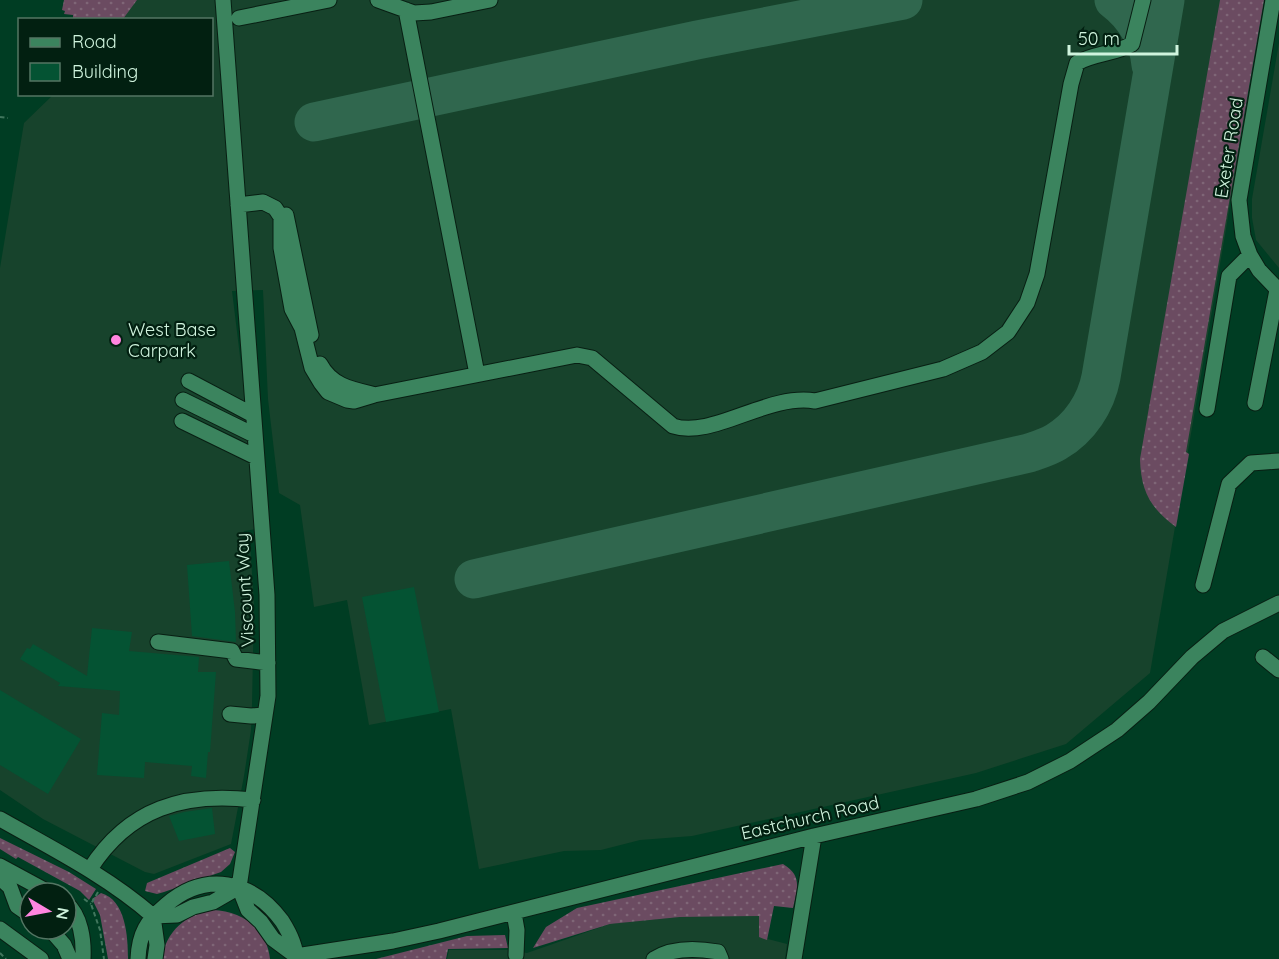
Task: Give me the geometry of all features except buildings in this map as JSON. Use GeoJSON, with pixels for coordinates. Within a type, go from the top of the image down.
{"type":"FeatureCollection","features":[{"type":"Feature","properties":{"kind":"street","name":"Viscount Way"},"geometry":{"type":"LineString","coordinates":[[224,0],[267,594],[266,715],[239,887]]}},
{"type":"Feature","properties":{"kind":"street"},"geometry":{"type":"LineString","coordinates":[[239,18],[329,0]]}},
{"type":"Feature","properties":{"kind":"street"},"geometry":{"type":"LineString","coordinates":[[378,0],[414,13],[431,12],[490,0]]}},
{"type":"Feature","properties":{"kind":"street"},"geometry":{"type":"LineString","coordinates":[[237,198],[263,202],[275,208],[281,217],[281,248],[292,309],[302,328],[312,368],[328,392],[347,400],[354,401],[374,395],[577,355],[592,358],[673,426],[690,429],[769,406],[803,399],[815,402],[943,369],[982,352],[1008,332],[1027,303],[1037,274],[1071,84],[1077,63],[1085,58],[1123,50],[1132,44],[1143,0]]}},
{"type":"Feature","properties":{"kind":"street","name":"Exeter Road"},"geometry":{"type":"LineString","coordinates":[[1273,0],[1239,200],[1243,236],[1250,255],[1258,270],[1278,290]]}},
{"type":"Feature","properties":{"kind":"street"},"geometry":{"type":"LineString","coordinates":[[406,10],[477,374]]}},
{"type":"Feature","properties":{"kind":"street"},"geometry":{"type":"LineString","coordinates":[[1207,409],[1229,276],[1250,255]]}},
{"type":"Feature","properties":{"kind":"street"},"geometry":{"type":"LineString","coordinates":[[1255,403],[1278,290]]}},
{"type":"Feature","properties":{"kind":"street"},"geometry":{"type":"LineString","coordinates":[[254,436],[184,401],[254,436]]}},
{"type":"Feature","properties":{"kind":"street"},"geometry":{"type":"LineString","coordinates":[[1203,585],[1229,484],[1251,463],[1279,461]]}},
{"type":"Feature","properties":{"kind":"street","name":"Eastchurch Road"},"geometry":{"type":"LineString","coordinates":[[295,958],[393,941],[514,913],[814,836],[976,799],[1028,782],[1070,761],[1117,730],[1149,702],[1192,657],[1223,631],[1279,603]]}},
{"type":"Feature","properties":{"kind":"street"},"geometry":{"type":"LineString","coordinates":[[158,642],[232,651],[236,659],[268,663]]}},
{"type":"Feature","properties":{"kind":"street"},"geometry":{"type":"LineString","coordinates":[[1263,657],[1279,670]]}},
{"type":"Feature","properties":{"kind":"street"},"geometry":{"type":"LineString","coordinates":[[230,714],[266,715]]}},
{"type":"Feature","properties":{"kind":"street"},"geometry":{"type":"LineString","coordinates":[[90,869],[103,849],[124,831],[143,816],[165,806],[184,800],[210,798],[253,800]]}},
{"type":"Feature","properties":{"kind":"street"},"geometry":{"type":"LineString","coordinates":[[0,819],[90,869],[131,897],[153,916],[157,945],[155,959]]}},
{"type":"Feature","properties":{"kind":"street"},"geometry":{"type":"LineString","coordinates":[[794,959],[814,836]]}},
{"type":"Feature","properties":{"kind":"street"},"geometry":{"type":"LineString","coordinates":[[0,867],[27,881]]}},
{"type":"Feature","properties":{"kind":"street"},"geometry":{"type":"LineString","coordinates":[[0,878],[12,891],[18,907]]}},
{"type":"Feature","properties":{"kind":"street"},"geometry":{"type":"LineString","coordinates":[[153,916],[177,915],[193,907],[213,902],[239,887],[262,899],[279,917],[290,933],[295,958]]}},
{"type":"Feature","properties":{"kind":"street"},"geometry":{"type":"LineString","coordinates":[[514,913],[518,930],[516,955]]}},
{"type":"Feature","properties":{"kind":"street"},"geometry":{"type":"LineString","coordinates":[[138,959],[139,938],[153,916]]}},
{"type":"Feature","properties":{"kind":"street"},"geometry":{"type":"LineString","coordinates":[[78,922],[83,941],[83,959]]}},
{"type":"Feature","properties":{"kind":"street"},"geometry":{"type":"LineString","coordinates":[[0,929],[40,959]]}},
{"type":"Feature","properties":{"kind":"street"},"geometry":{"type":"LineString","coordinates":[[60,941],[70,959]]}},
{"type":"Feature","properties":{"kind":"street"},"geometry":{"type":"LineString","coordinates":[[654,959],[665,951],[686,949],[718,952],[721,959]]}},
{"type":"Feature","properties":{"kind":"path"},"geometry":{"type":"LineString","coordinates":[[0,117],[8,118]]}},
{"type":"Feature","properties":{"kind":"path"},"geometry":{"type":"LineString","coordinates":[[104,959],[100,930],[91,904],[106,880]]}},
{"type":"Feature","properties":{"kind":"path"},"geometry":{"type":"LineString","coordinates":[[0,953],[6,959]]}},
{"type":"Feature","properties":{"kind":"shaded area"},"geometry":{"type":"Polygon","coordinates":[[[64,0],[137,0],[124,18],[73,18],[73,15],[64,14],[65,11],[62,10],[64,0]]]}},
{"type":"Feature","properties":{"kind":"shaded area"},"geometry":{"type":"Polygon","coordinates":[[[137,0],[1262,0],[1226,229],[1150,673],[1066,744],[976,773],[692,836],[640,840],[601,850],[564,851],[479,869],[451,709],[369,725],[347,600],[314,607],[300,505],[279,493],[268,399],[263,290],[232,291],[261,528],[244,531],[240,545],[250,544],[254,604],[252,704],[251,730],[231,844],[154,874],[145,872],[43,819],[0,790],[0,268],[24,123],[52,96],[213,96],[213,18],[89,18],[137,0]]]}},
{"type":"Feature","properties":{"kind":"shaded area"},"geometry":{"type":"Polygon","coordinates":[[[1220,0],[1264,0],[1186,452],[1189,454],[1176,527],[1153,506],[1142,480],[1140,459],[1220,0]]]}},
{"type":"Feature","properties":{"kind":"shaded area"},"geometry":{"type":"Polygon","coordinates":[[[1279,43],[1279,268],[1256,240],[1252,218],[1252,199],[1279,43]]]}},
{"type":"Feature","properties":{"kind":"shaded area"},"geometry":{"type":"Polygon","coordinates":[[[0,838],[69,872],[96,889],[89,900],[78,890],[78,881],[62,881],[0,849],[0,838]]]}},
{"type":"Feature","properties":{"kind":"shaded area"},"geometry":{"type":"Polygon","coordinates":[[[230,848],[235,852],[230,864],[221,872],[157,894],[145,891],[147,883],[230,848]]]}},
{"type":"Feature","properties":{"kind":"shaded area"},"geometry":{"type":"Polygon","coordinates":[[[783,864],[794,873],[797,883],[796,895],[793,908],[774,906],[767,940],[759,937],[759,916],[680,917],[610,924],[533,948],[546,927],[577,908],[783,864]]]}},
{"type":"Feature","properties":{"kind":"shaded area"},"geometry":{"type":"Polygon","coordinates":[[[101,893],[116,903],[121,911],[126,930],[128,959],[108,959],[100,915],[92,899],[101,893]]]}},
{"type":"Feature","properties":{"kind":"shaded area"},"geometry":{"type":"Polygon","coordinates":[[[213,910],[234,914],[251,924],[264,939],[270,959],[162,959],[168,940],[179,926],[194,915],[213,910]]]}},
{"type":"Feature","properties":{"kind":"shaded area"},"geometry":{"type":"Polygon","coordinates":[[[759,916],[760,937],[787,944],[785,959],[447,959],[449,950],[509,950],[527,953],[610,924],[680,917],[759,916]]]}},
{"type":"Feature","properties":{"kind":"shaded area"},"geometry":{"type":"Polygon","coordinates":[[[505,935],[508,948],[448,949],[446,959],[376,959],[467,936],[505,935]]]}},
{"type":"Feature","properties":{"kind":"taxiway"},"geometry":{"type":"LineString","coordinates":[[314,122],[697,40],[903,0]]}},
{"type":"Feature","properties":{"kind":"taxiway"},"geometry":{"type":"LineString","coordinates":[[1114,0],[1139,28],[1150,55],[1151,65]]}},
{"type":"Feature","properties":{"kind":"taxiway"},"geometry":{"type":"LineString","coordinates":[[474,579],[1029,453],[1065,436],[1086,414],[1099,387],[1165,0]]}},
{"type":"Feature","properties":{"kind":"place","name":"West Base Carpark"},"geometry":{"type":"Point","coordinates":[116,340]}}]}
